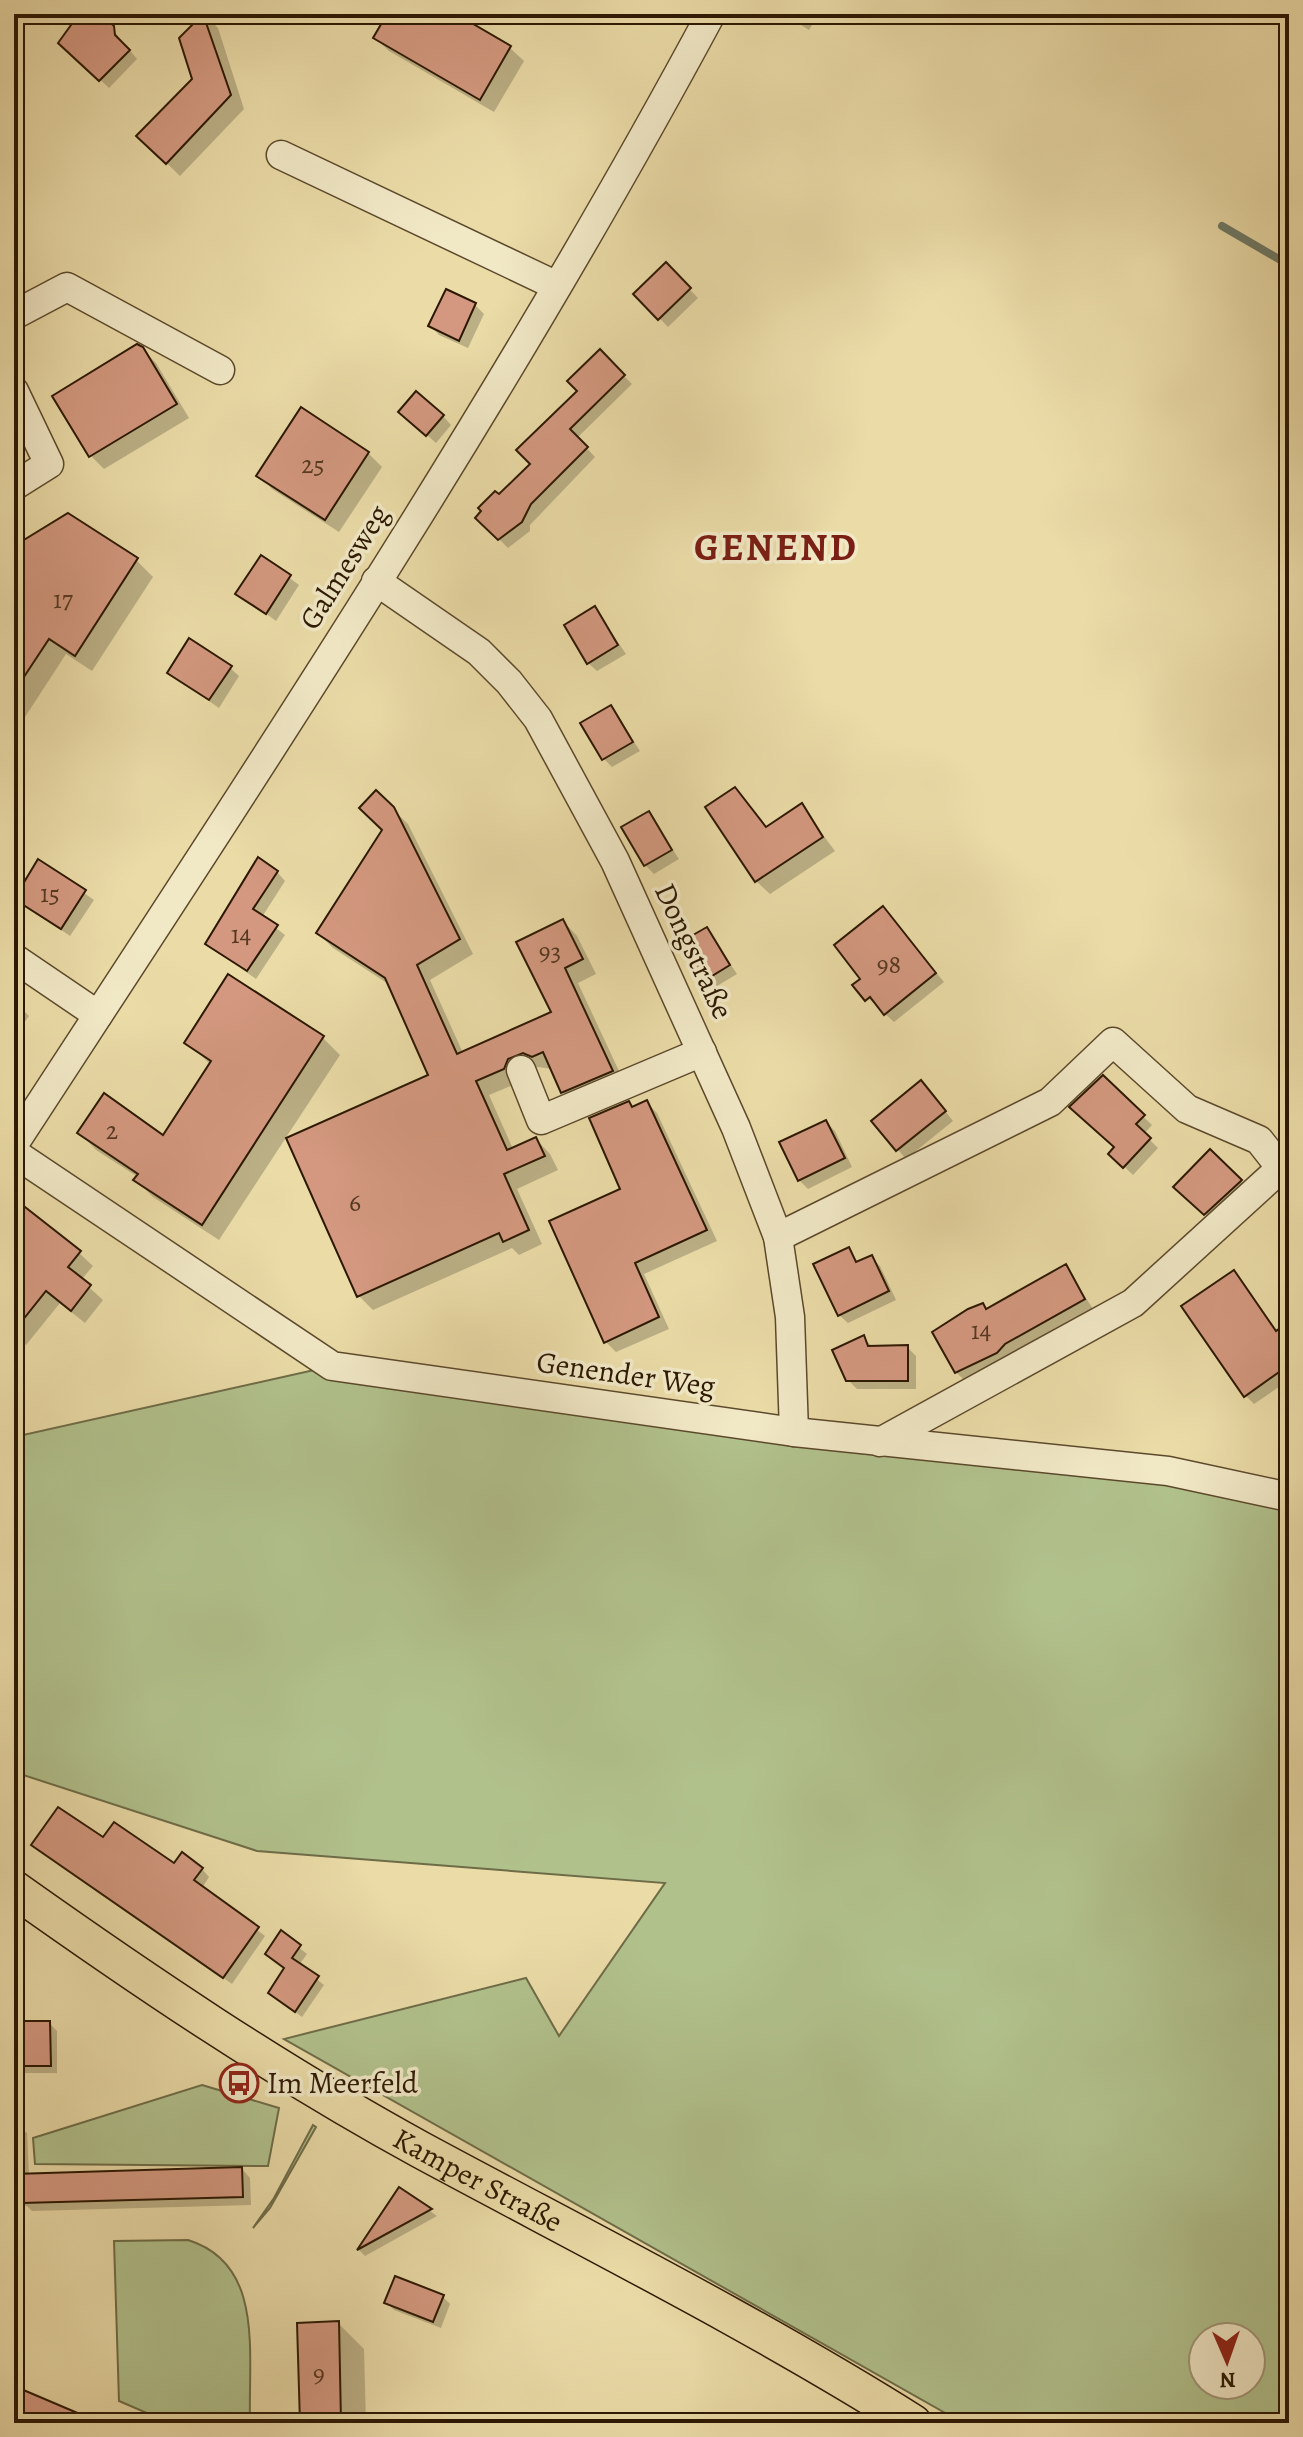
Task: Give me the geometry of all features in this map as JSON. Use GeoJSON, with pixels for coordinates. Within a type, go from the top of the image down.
{"type":"FeatureCollection","features":[{"type":"Feature","properties":{"kind":"main road","name":"Kamper Straße"},"geometry":{"type":"LineString","coordinates":[[14,1889],[219,2029],[348,2108],[680,2287],[913,2423]]}},
{"type":"Feature","properties":{"kind":"street","name":"Galmesweg"},"geometry":{"type":"LineString","coordinates":[[14,1144],[376,581],[640,147],[711,14]]}},
{"type":"Feature","properties":{"kind":"street"},"geometry":{"type":"LineString","coordinates":[[281,155],[557,286]]}},
{"type":"Feature","properties":{"kind":"street"},"geometry":{"type":"LineString","coordinates":[[14,315],[67,287],[220,370]]}},
{"type":"Feature","properties":{"kind":"street"},"geometry":{"type":"LineString","coordinates":[[14,391],[49,464],[14,486]]}},
{"type":"Feature","properties":{"kind":"street","name":"Dongstraße"},"geometry":{"type":"LineString","coordinates":[[376,581],[479,652],[509,682],[538,719],[615,861],[702,1052],[778,1237],[790,1317],[794,1432]]}},
{"type":"Feature","properties":{"kind":"street"},"geometry":{"type":"LineString","coordinates":[[14,958],[98,1015]]}},
{"type":"Feature","properties":{"kind":"street"},"geometry":{"type":"LineString","coordinates":[[778,1237],[1050,1102],[1113,1042],[1187,1109],[1259,1140],[1281,1168],[1133,1303],[880,1442]]}},
{"type":"Feature","properties":{"kind":"street"},"geometry":{"type":"LineString","coordinates":[[521,1070],[541,1120],[702,1052]]}},
{"type":"Feature","properties":{"kind":"street","name":"Genender Weg"},"geometry":{"type":"LineString","coordinates":[[14,1153],[332,1366],[794,1432],[1168,1471],[1289,1497]]}},
{"type":"Feature","properties":{"kind":"green space"},"geometry":{"type":"Polygon","coordinates":[[[332,1366],[1289,1497],[1289,2423],[963,2423],[284,2039],[526,1978],[559,2036],[665,1883],[257,1851],[14,1772],[14,1437],[332,1366]]]}},
{"type":"Feature","properties":{"kind":"green space"},"geometry":{"type":"Polygon","coordinates":[[[202,2085],[279,2108],[268,2166],[35,2164],[33,2138],[202,2085]]]}},
{"type":"Feature","properties":{"kind":"green space"},"geometry":{"type":"Polygon","coordinates":[[[313,2125],[316,2127],[270,2208],[253,2228],[274,2198],[313,2125]]]}},
{"type":"Feature","properties":{"kind":"green space"},"geometry":{"type":"Polygon","coordinates":[[[188,2240],[213,2252],[230,2269],[241,2290],[250,2341],[250,2423],[170,2423],[119,2401],[114,2241],[188,2240]]]}},
{"type":"Feature","properties":{"kind":"building"},"geometry":{"type":"Polygon","coordinates":[[[79,14],[101,14],[114,26],[115,35],[130,50],[99,81],[58,43],[79,14]]]}},
{"type":"Feature","properties":{"kind":"building"},"geometry":{"type":"Polygon","coordinates":[[[203,14],[231,95],[166,164],[136,136],[192,79],[179,38],[203,14]]]}},
{"type":"Feature","properties":{"kind":"building"},"geometry":{"type":"Polygon","coordinates":[[[387,14],[456,14],[511,46],[480,100],[373,38],[387,14]]]}},
{"type":"Feature","properties":{"kind":"building"},"geometry":{"type":"Polygon","coordinates":[[[666,262],[691,288],[658,320],[633,294],[666,262]]]}},
{"type":"Feature","properties":{"kind":"building"},"geometry":{"type":"Polygon","coordinates":[[[446,289],[476,303],[459,341],[428,326],[446,289]]]}},
{"type":"Feature","properties":{"kind":"building"},"geometry":{"type":"Polygon","coordinates":[[[137,344],[143,347],[177,404],[89,457],[52,396],[137,344]]]}},
{"type":"Feature","properties":{"kind":"building"},"geometry":{"type":"Polygon","coordinates":[[[600,349],[625,375],[570,429],[588,447],[531,504],[522,522],[498,540],[475,518],[481,511],[478,508],[495,491],[499,494],[530,464],[516,450],[577,391],[567,381],[600,349]]]}},
{"type":"Feature","properties":{"kind":"building"},"geometry":{"type":"Polygon","coordinates":[[[416,391],[444,415],[426,436],[398,412],[416,391]]]}},
{"type":"Feature","properties":{"kind":"building"},"geometry":{"type":"Polygon","coordinates":[[[301,407],[369,452],[325,520],[256,476],[301,407]]]}},
{"type":"Feature","properties":{"kind":"building"},"geometry":{"type":"Polygon","coordinates":[[[68,513],[138,558],[75,656],[49,639],[14,692],[14,546],[68,513]]]}},
{"type":"Feature","properties":{"kind":"building"},"geometry":{"type":"Polygon","coordinates":[[[261,555],[291,575],[266,614],[235,594],[261,555]]]}},
{"type":"Feature","properties":{"kind":"building"},"geometry":{"type":"Polygon","coordinates":[[[595,606],[618,645],[587,664],[564,625],[595,606]]]}},
{"type":"Feature","properties":{"kind":"building"},"geometry":{"type":"Polygon","coordinates":[[[189,638],[232,666],[209,700],[167,673],[189,638]]]}},
{"type":"Feature","properties":{"kind":"building"},"geometry":{"type":"Polygon","coordinates":[[[611,705],[633,742],[602,760],[580,723],[611,705]]]}},
{"type":"Feature","properties":{"kind":"building"},"geometry":{"type":"Polygon","coordinates":[[[735,787],[766,827],[802,803],[823,837],[755,882],[705,807],[735,787]]]}},
{"type":"Feature","properties":{"kind":"building"},"geometry":{"type":"Polygon","coordinates":[[[376,790],[394,807],[460,939],[417,965],[457,1054],[551,1012],[516,942],[563,919],[583,959],[565,968],[613,1071],[561,1093],[543,1052],[532,1057],[523,1053],[508,1059],[504,1069],[476,1081],[507,1150],[536,1137],[545,1156],[504,1174],[529,1230],[503,1242],[499,1233],[357,1297],[286,1138],[428,1075],[385,978],[316,933],[382,830],[359,808],[376,790]]]}},
{"type":"Feature","properties":{"kind":"building"},"geometry":{"type":"Polygon","coordinates":[[[649,811],[672,850],[644,866],[621,827],[649,811]]]}},
{"type":"Feature","properties":{"kind":"building"},"geometry":{"type":"Polygon","coordinates":[[[258,857],[278,871],[253,909],[278,925],[247,971],[205,944],[258,857]]]}},
{"type":"Feature","properties":{"kind":"building"},"geometry":{"type":"Polygon","coordinates":[[[38,859],[86,890],[61,929],[14,899],[38,859]]]}},
{"type":"Feature","properties":{"kind":"building"},"geometry":{"type":"Polygon","coordinates":[[[883,906],[936,973],[884,1015],[870,997],[865,1001],[852,985],[860,979],[834,945],[883,906]]]}},
{"type":"Feature","properties":{"kind":"building"},"geometry":{"type":"Polygon","coordinates":[[[707,927],[730,965],[702,982],[679,943],[707,927]]]}},
{"type":"Feature","properties":{"kind":"building"},"geometry":{"type":"Polygon","coordinates":[[[228,974],[324,1036],[202,1225],[133,1180],[138,1174],[77,1133],[104,1093],[163,1135],[211,1061],[184,1043],[228,974]]]}},
{"type":"Feature","properties":{"kind":"building"},"geometry":{"type":"Polygon","coordinates":[[[1103,1075],[1145,1115],[1136,1124],[1151,1138],[1123,1168],[1108,1154],[1114,1147],[1069,1107],[1103,1075]]]}},
{"type":"Feature","properties":{"kind":"building"},"geometry":{"type":"Polygon","coordinates":[[[921,1080],[946,1111],[896,1151],[871,1121],[921,1080]]]}},
{"type":"Feature","properties":{"kind":"building"},"geometry":{"type":"Polygon","coordinates":[[[647,1100],[707,1230],[635,1263],[659,1317],[604,1343],[549,1221],[620,1189],[589,1118],[629,1101],[632,1107],[647,1100]]]}},
{"type":"Feature","properties":{"kind":"building"},"geometry":{"type":"Polygon","coordinates":[[[826,1120],[845,1158],[798,1181],[779,1142],[826,1120]]]}},
{"type":"Feature","properties":{"kind":"building"},"geometry":{"type":"Polygon","coordinates":[[[1210,1149],[1242,1180],[1204,1215],[1173,1187],[1210,1149]]]}},
{"type":"Feature","properties":{"kind":"building"},"geometry":{"type":"Polygon","coordinates":[[[25,1207],[81,1251],[68,1267],[91,1285],[71,1311],[46,1291],[14,1331],[14,1220],[25,1207]]]}},
{"type":"Feature","properties":{"kind":"building"},"geometry":{"type":"Polygon","coordinates":[[[849,1247],[856,1262],[872,1255],[889,1291],[838,1316],[813,1264],[849,1247]]]}},
{"type":"Feature","properties":{"kind":"building"},"geometry":{"type":"Polygon","coordinates":[[[1066,1264],[1085,1299],[1005,1344],[997,1353],[955,1373],[932,1332],[968,1309],[983,1303],[986,1309],[1066,1264]]]}},
{"type":"Feature","properties":{"kind":"building"},"geometry":{"type":"Polygon","coordinates":[[[1234,1270],[1276,1331],[1289,1321],[1289,1365],[1244,1397],[1181,1306],[1234,1270]]]}},
{"type":"Feature","properties":{"kind":"building"},"geometry":{"type":"Polygon","coordinates":[[[864,1335],[868,1346],[908,1345],[908,1381],[846,1381],[832,1350],[864,1335]]]}},
{"type":"Feature","properties":{"kind":"building"},"geometry":{"type":"Polygon","coordinates":[[[58,1807],[103,1837],[114,1822],[174,1863],[182,1852],[203,1868],[194,1880],[259,1927],[223,1978],[31,1845],[58,1807]]]}},
{"type":"Feature","properties":{"kind":"building"},"geometry":{"type":"Polygon","coordinates":[[[281,1930],[301,1945],[292,1958],[319,1976],[295,2012],[268,1993],[284,1968],[265,1954],[281,1930]]]}},
{"type":"Feature","properties":{"kind":"building"},"geometry":{"type":"Polygon","coordinates":[[[14,2021],[50,2021],[51,2066],[14,2066],[14,2021]]]}},
{"type":"Feature","properties":{"kind":"building"},"geometry":{"type":"Polygon","coordinates":[[[242,2167],[243,2197],[22,2203],[21,2197],[14,2198],[14,2174],[242,2167]]]}},
{"type":"Feature","properties":{"kind":"building"},"geometry":{"type":"Polygon","coordinates":[[[399,2187],[432,2209],[357,2250],[399,2187]]]}},
{"type":"Feature","properties":{"kind":"building"},"geometry":{"type":"Polygon","coordinates":[[[395,2276],[444,2295],[433,2322],[384,2303],[395,2276]]]}},
{"type":"Feature","properties":{"kind":"building"},"geometry":{"type":"Polygon","coordinates":[[[339,2321],[341,2423],[300,2423],[297,2323],[339,2321]]]}},
{"type":"Feature","properties":{"kind":"building"},"geometry":{"type":"Polygon","coordinates":[[[14,2386],[101,2423],[14,2423],[14,2386]]]}},
{"type":"Feature","properties":{"kind":"waterway"},"geometry":{"type":"LineString","coordinates":[[1222,226],[1289,265]]}},
{"type":"Feature","properties":{"kind":"place","name":"Im Meerfeld"},"geometry":{"type":"Point","coordinates":[239,2083]}},
{"type":"Feature","properties":{"kind":"district","name":"GENEND"},"geometry":{"type":"Point","coordinates":[776,547]}}]}
